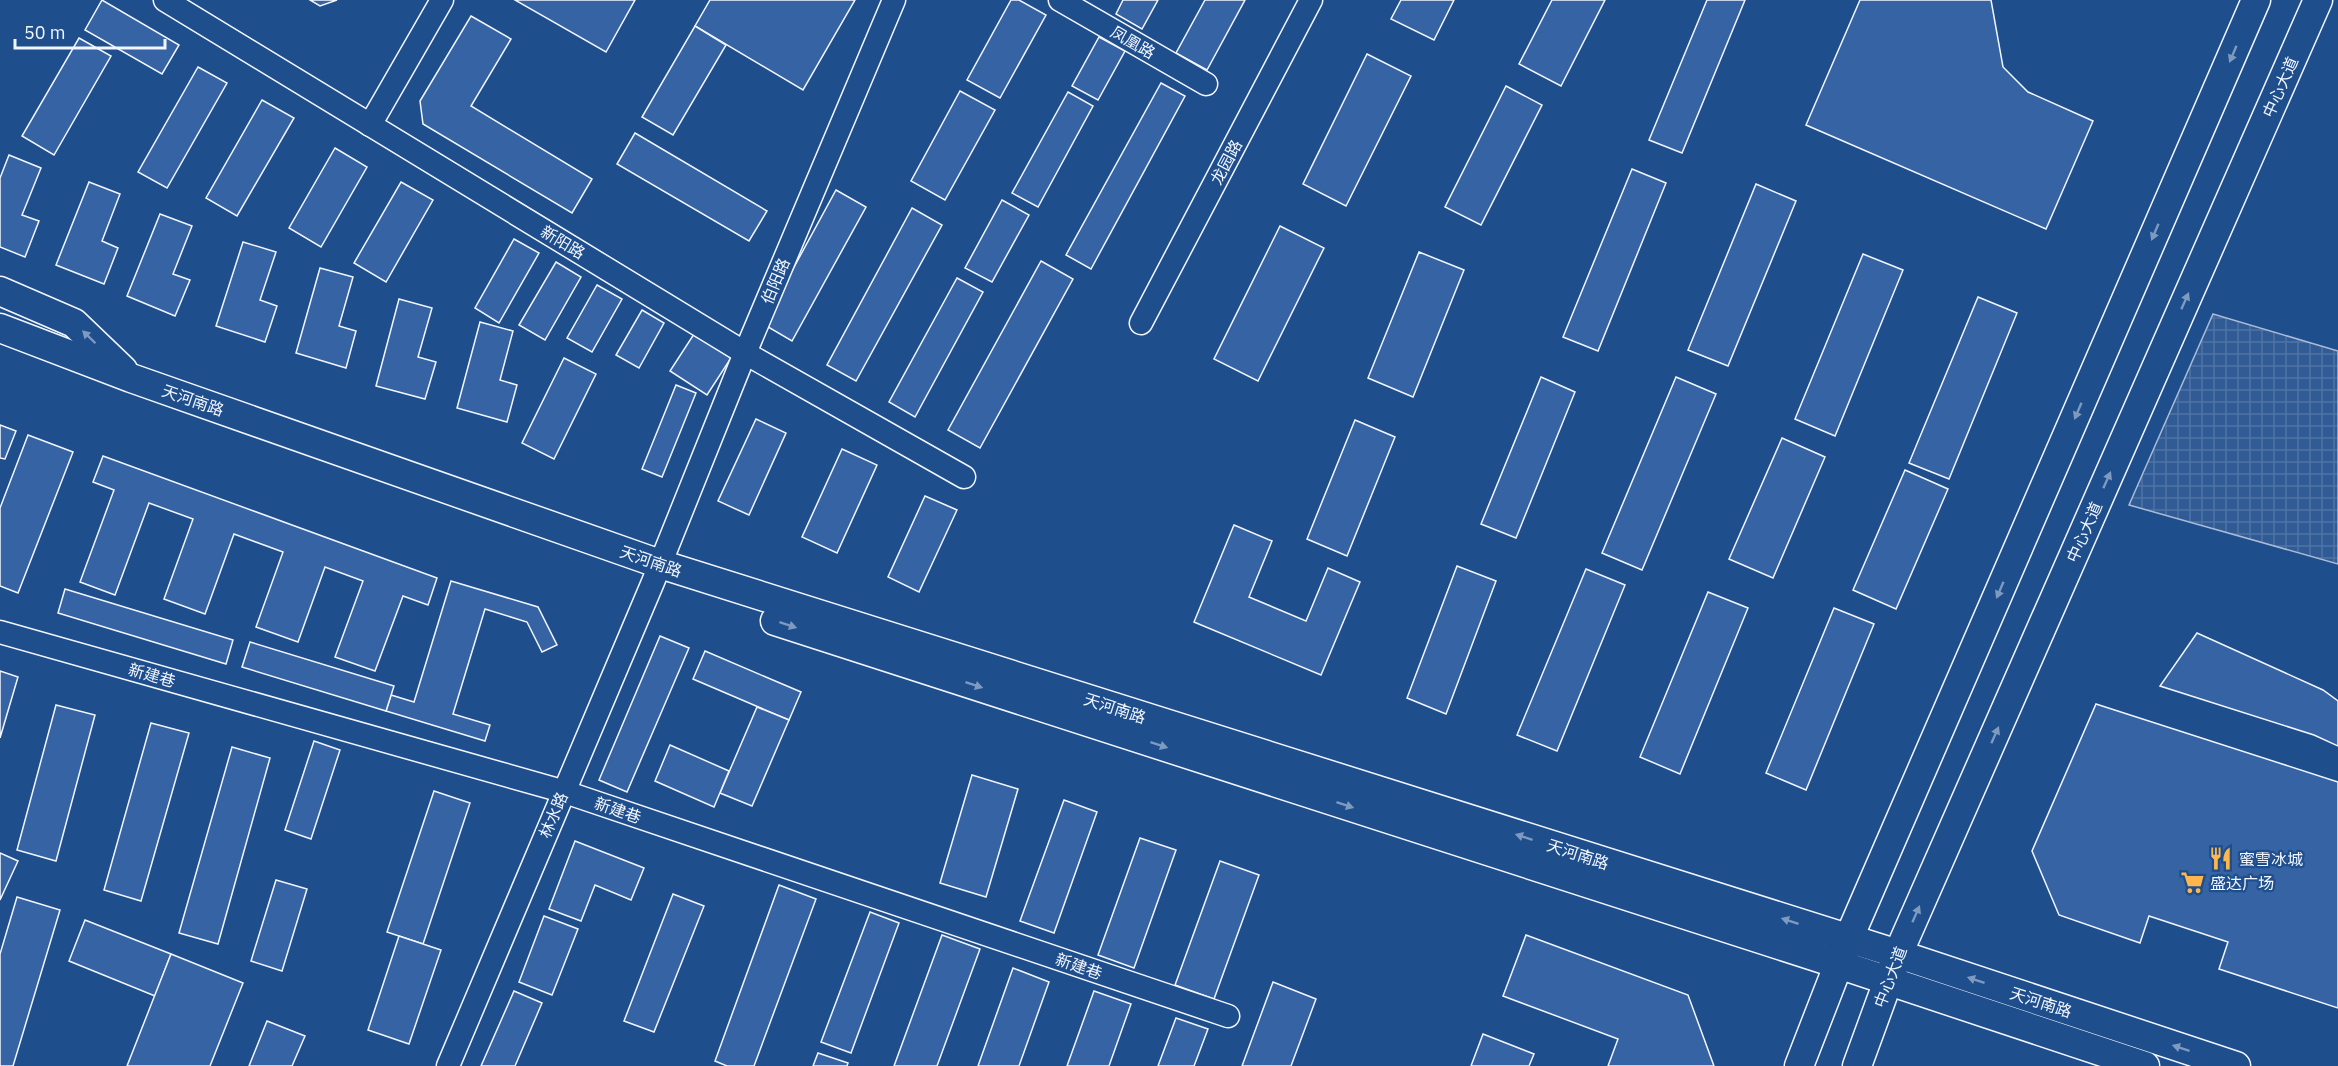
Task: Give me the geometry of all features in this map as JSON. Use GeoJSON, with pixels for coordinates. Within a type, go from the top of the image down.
{"type":"FeatureCollection","features":[{"type":"Feature","properties":{"kind":"main road"},"geometry":{"type":"LineString","coordinates":[[1799,1066],[1843,952],[2256,0]]}},
{"type":"Feature","properties":{"kind":"main road","name":"中心大道"},"geometry":{"type":"LineString","coordinates":[[1857,1066],[1898,954],[2318,0]]}},
{"type":"Feature","properties":{"kind":"main road"},"geometry":{"type":"LineString","coordinates":[[0,291],[74,323],[131,378]]}},
{"type":"Feature","properties":{"kind":"main road","name":"天河南路"},"geometry":{"type":"LineString","coordinates":[[0,328],[656,573]]}},
{"type":"Feature","properties":{"kind":"main road","name":"天河南路"},"geometry":{"type":"LineString","coordinates":[[0,349],[124,396],[656,573],[1843,952],[1898,954],[2236,1066]]}},
{"type":"Feature","properties":{"kind":"main road","name":"天河南路"},"geometry":{"type":"LineString","coordinates":[[1843,952],[1888,983],[2145,1066]]}},
{"type":"Feature","properties":{"kind":"street","name":"新阳路"},"geometry":{"type":"LineString","coordinates":[[165,0],[746,352],[964,477]]}},
{"type":"Feature","properties":{"kind":"street"},"geometry":{"type":"LineString","coordinates":[[370,125],[442,0]]}},
{"type":"Feature","properties":{"kind":"street","name":"伯阳路"},"geometry":{"type":"LineString","coordinates":[[656,573],[894,0]]}},
{"type":"Feature","properties":{"kind":"street","name":"凤凰路"},"geometry":{"type":"LineString","coordinates":[[1060,0],[1206,84]]}},
{"type":"Feature","properties":{"kind":"street","name":"龙园路"},"geometry":{"type":"LineString","coordinates":[[1141,323],[1311,0]]}},
{"type":"Feature","properties":{"kind":"street","name":"林水路"},"geometry":{"type":"LineString","coordinates":[[448,1066],[656,573]]}},
{"type":"Feature","properties":{"kind":"street","name":"新建巷"},"geometry":{"type":"LineString","coordinates":[[0,632],[562,792],[1228,1017]]}},
{"type":"Feature","properties":{"kind":"shaded area"},"geometry":{"type":"Polygon","coordinates":[[[2213,314],[2338,351],[2338,564],[2129,505],[2213,314]]]}},
{"type":"Feature","properties":{"kind":"building"},"geometry":{"type":"Polygon","coordinates":[[[102,0],[179,45],[162,74],[85,30],[102,0]]]}},
{"type":"Feature","properties":{"kind":"building"},"geometry":{"type":"Polygon","coordinates":[[[310,0],[337,0],[320,6],[310,0]]]}},
{"type":"Feature","properties":{"kind":"building"},"geometry":{"type":"Polygon","coordinates":[[[515,0],[635,0],[606,52],[515,0]]]}},
{"type":"Feature","properties":{"kind":"building"},"geometry":{"type":"Polygon","coordinates":[[[710,0],[855,0],[803,90],[695,26],[710,0]]]}},
{"type":"Feature","properties":{"kind":"building"},"geometry":{"type":"Polygon","coordinates":[[[1011,0],[1019,0],[1046,15],[1000,98],[967,80],[1011,0]]]}},
{"type":"Feature","properties":{"kind":"building"},"geometry":{"type":"Polygon","coordinates":[[[1123,0],[1158,0],[1142,29],[1116,14],[1123,0]]]}},
{"type":"Feature","properties":{"kind":"building"},"geometry":{"type":"Polygon","coordinates":[[[1205,0],[1245,0],[1207,70],[1176,53],[1205,0]]]}},
{"type":"Feature","properties":{"kind":"building"},"geometry":{"type":"Polygon","coordinates":[[[1401,0],[1454,0],[1434,40],[1391,19],[1401,0]]]}},
{"type":"Feature","properties":{"kind":"building"},"geometry":{"type":"Polygon","coordinates":[[[1552,0],[1605,0],[1561,86],[1519,64],[1552,0]]]}},
{"type":"Feature","properties":{"kind":"building"},"geometry":{"type":"Polygon","coordinates":[[[1707,0],[1745,0],[1682,153],[1649,140],[1707,0]]]}},
{"type":"Feature","properties":{"kind":"building"},"geometry":{"type":"Polygon","coordinates":[[[1860,0],[1991,0],[2003,67],[2028,92],[2093,121],[2046,229],[1806,125],[1860,0]]]}},
{"type":"Feature","properties":{"kind":"building"},"geometry":{"type":"Polygon","coordinates":[[[471,16],[511,39],[471,106],[592,179],[572,213],[423,124],[420,101],[471,16]]]}},
{"type":"Feature","properties":{"kind":"building"},"geometry":{"type":"Polygon","coordinates":[[[695,26],[726,45],[673,135],[642,117],[695,26]]]}},
{"type":"Feature","properties":{"kind":"building"},"geometry":{"type":"Polygon","coordinates":[[[1099,37],[1125,51],[1098,100],[1072,86],[1099,37]]]}},
{"type":"Feature","properties":{"kind":"building"},"geometry":{"type":"Polygon","coordinates":[[[79,38],[111,56],[54,155],[22,136],[79,38]]]}},
{"type":"Feature","properties":{"kind":"building"},"geometry":{"type":"Polygon","coordinates":[[[1367,54],[1411,76],[1346,206],[1303,184],[1367,54]]]}},
{"type":"Feature","properties":{"kind":"building"},"geometry":{"type":"Polygon","coordinates":[[[198,67],[227,83],[167,188],[138,172],[198,67]]]}},
{"type":"Feature","properties":{"kind":"building"},"geometry":{"type":"Polygon","coordinates":[[[1161,83],[1185,96],[1091,269],[1066,255],[1161,83]]]}},
{"type":"Feature","properties":{"kind":"building"},"geometry":{"type":"Polygon","coordinates":[[[1506,86],[1542,105],[1481,225],[1445,207],[1506,86]]]}},
{"type":"Feature","properties":{"kind":"building"},"geometry":{"type":"Polygon","coordinates":[[[960,91],[995,110],[945,200],[911,181],[960,91]]]}},
{"type":"Feature","properties":{"kind":"building"},"geometry":{"type":"Polygon","coordinates":[[[1068,92],[1093,106],[1038,207],[1012,193],[1068,92]]]}},
{"type":"Feature","properties":{"kind":"building"},"geometry":{"type":"Polygon","coordinates":[[[262,100],[294,118],[237,216],[206,198],[262,100]]]}},
{"type":"Feature","properties":{"kind":"building"},"geometry":{"type":"Polygon","coordinates":[[[635,133],[767,211],[749,241],[617,164],[635,133]]]}},
{"type":"Feature","properties":{"kind":"building"},"geometry":{"type":"Polygon","coordinates":[[[335,148],[367,167],[321,247],[289,228],[335,148]]]}},
{"type":"Feature","properties":{"kind":"building"},"geometry":{"type":"Polygon","coordinates":[[[9,155],[41,168],[22,215],[39,221],[25,257],[0,247],[0,178],[9,155]]]}},
{"type":"Feature","properties":{"kind":"building"},"geometry":{"type":"Polygon","coordinates":[[[1632,169],[1666,183],[1598,351],[1563,337],[1632,169]]]}},
{"type":"Feature","properties":{"kind":"building"},"geometry":{"type":"Polygon","coordinates":[[[89,182],[120,194],[102,241],[118,248],[104,284],[56,265],[89,182]]]}},
{"type":"Feature","properties":{"kind":"building"},"geometry":{"type":"Polygon","coordinates":[[[401,182],[433,200],[386,282],[354,263],[401,182]]]}},
{"type":"Feature","properties":{"kind":"building"},"geometry":{"type":"Polygon","coordinates":[[[1756,184],[1796,201],[1728,366],[1688,350],[1756,184]]]}},
{"type":"Feature","properties":{"kind":"building"},"geometry":{"type":"Polygon","coordinates":[[[836,190],[866,207],[792,341],[763,324],[836,190]]]}},
{"type":"Feature","properties":{"kind":"building"},"geometry":{"type":"Polygon","coordinates":[[[1002,200],[1029,215],[992,282],[965,268],[1002,200]]]}},
{"type":"Feature","properties":{"kind":"building"},"geometry":{"type":"Polygon","coordinates":[[[912,208],[942,225],[856,381],[827,365],[912,208]]]}},
{"type":"Feature","properties":{"kind":"building"},"geometry":{"type":"Polygon","coordinates":[[[160,214],[192,226],[173,274],[190,280],[175,316],[127,296],[160,214]]]}},
{"type":"Feature","properties":{"kind":"building"},"geometry":{"type":"Polygon","coordinates":[[[1280,226],[1324,248],[1258,381],[1214,359],[1280,226]]]}},
{"type":"Feature","properties":{"kind":"building"},"geometry":{"type":"Polygon","coordinates":[[[514,239],[539,253],[499,323],[475,308],[514,239]]]}},
{"type":"Feature","properties":{"kind":"building"},"geometry":{"type":"Polygon","coordinates":[[[243,242],[276,252],[260,300],[277,306],[265,342],[216,326],[243,242]]]}},
{"type":"Feature","properties":{"kind":"building"},"geometry":{"type":"Polygon","coordinates":[[[1419,252],[1464,270],[1413,397],[1368,378],[1419,252]]]}},
{"type":"Feature","properties":{"kind":"building"},"geometry":{"type":"Polygon","coordinates":[[[1863,254],[1903,270],[1835,436],[1795,419],[1863,254]]]}},
{"type":"Feature","properties":{"kind":"building"},"geometry":{"type":"Polygon","coordinates":[[[1041,261],[1073,279],[980,448],[948,430],[1041,261]]]}},
{"type":"Feature","properties":{"kind":"building"},"geometry":{"type":"Polygon","coordinates":[[[556,262],[581,277],[545,340],[519,325],[556,262]]]}},
{"type":"Feature","properties":{"kind":"building"},"geometry":{"type":"Polygon","coordinates":[[[320,268],[353,277],[339,326],[356,331],[346,368],[296,353],[320,268]]]}},
{"type":"Feature","properties":{"kind":"building"},"geometry":{"type":"Polygon","coordinates":[[[957,278],[983,292],[915,417],[889,402],[957,278]]]}},
{"type":"Feature","properties":{"kind":"building"},"geometry":{"type":"Polygon","coordinates":[[[597,285],[622,299],[592,352],[567,338],[597,285]]]}},
{"type":"Feature","properties":{"kind":"building"},"geometry":{"type":"Polygon","coordinates":[[[1978,297],[2017,313],[1949,479],[1909,463],[1978,297]]]}},
{"type":"Feature","properties":{"kind":"building"},"geometry":{"type":"Polygon","coordinates":[[[399,299],[432,308],[418,357],[436,362],[425,399],[376,386],[399,299]]]}},
{"type":"Feature","properties":{"kind":"building"},"geometry":{"type":"Polygon","coordinates":[[[642,310],[664,323],[639,368],[616,355],[642,310]]]}},
{"type":"Feature","properties":{"kind":"building"},"geometry":{"type":"Polygon","coordinates":[[[480,322],[513,331],[500,380],[517,385],[507,422],[457,408],[480,322]]]}},
{"type":"Feature","properties":{"kind":"building"},"geometry":{"type":"Polygon","coordinates":[[[694,334],[731,358],[707,395],[670,371],[694,334]]]}},
{"type":"Feature","properties":{"kind":"building"},"geometry":{"type":"Polygon","coordinates":[[[564,358],[596,374],[554,459],[522,443],[564,358]]]}},
{"type":"Feature","properties":{"kind":"building"},"geometry":{"type":"Polygon","coordinates":[[[1541,377],[1575,392],[1516,538],[1481,524],[1541,377]]]}},
{"type":"Feature","properties":{"kind":"building"},"geometry":{"type":"Polygon","coordinates":[[[1676,377],[1716,394],[1642,570],[1602,553],[1676,377]]]}},
{"type":"Feature","properties":{"kind":"building"},"geometry":{"type":"Polygon","coordinates":[[[676,385],[696,393],[662,477],[642,469],[676,385]]]}},
{"type":"Feature","properties":{"kind":"building"},"geometry":{"type":"Polygon","coordinates":[[[756,419],[786,433],[749,515],[718,501],[756,419]]]}},
{"type":"Feature","properties":{"kind":"building"},"geometry":{"type":"Polygon","coordinates":[[[1355,420],[1395,437],[1347,556],[1307,539],[1355,420]]]}},
{"type":"Feature","properties":{"kind":"building"},"geometry":{"type":"Polygon","coordinates":[[[0,425],[16,431],[5,459],[0,458],[0,425]]]}},
{"type":"Feature","properties":{"kind":"building"},"geometry":{"type":"Polygon","coordinates":[[[28,435],[73,452],[18,593],[0,586],[0,508],[28,435]]]}},
{"type":"Feature","properties":{"kind":"building"},"geometry":{"type":"Polygon","coordinates":[[[1782,438],[1825,457],[1773,578],[1729,559],[1782,438]]]}},
{"type":"Feature","properties":{"kind":"building"},"geometry":{"type":"Polygon","coordinates":[[[842,449],[877,465],[837,553],[802,537],[842,449]]]}},
{"type":"Feature","properties":{"kind":"building"},"geometry":{"type":"Polygon","coordinates":[[[103,456],[437,578],[428,605],[403,596],[375,671],[335,657],[363,581],[325,567],[298,642],[256,627],[283,552],[234,534],[205,614],[164,599],[193,519],[149,503],[115,595],[80,582],[114,490],[93,482],[103,456]]]}},
{"type":"Feature","properties":{"kind":"building"},"geometry":{"type":"Polygon","coordinates":[[[1905,470],[1948,489],[1896,609],[1853,590],[1905,470]]]}},
{"type":"Feature","properties":{"kind":"building"},"geometry":{"type":"Polygon","coordinates":[[[925,496],[957,510],[919,592],[888,577],[925,496]]]}},
{"type":"Feature","properties":{"kind":"building"},"geometry":{"type":"Polygon","coordinates":[[[1234,525],[1272,541],[1249,597],[1306,621],[1328,568],[1360,582],[1321,675],[1194,622],[1234,525]]]}},
{"type":"Feature","properties":{"kind":"building"},"geometry":{"type":"Polygon","coordinates":[[[1457,566],[1496,581],[1446,714],[1407,698],[1457,566]]]}},
{"type":"Feature","properties":{"kind":"building"},"geometry":{"type":"Polygon","coordinates":[[[1586,569],[1625,585],[1557,751],[1517,735],[1586,569]]]}},
{"type":"Feature","properties":{"kind":"building"},"geometry":{"type":"Polygon","coordinates":[[[451,581],[538,607],[557,645],[542,652],[527,622],[485,609],[453,714],[490,725],[485,741],[386,711],[391,695],[414,702],[451,581]]]}},
{"type":"Feature","properties":{"kind":"building"},"geometry":{"type":"Polygon","coordinates":[[[65,589],[233,640],[226,664],[58,613],[65,589]]]}},
{"type":"Feature","properties":{"kind":"building"},"geometry":{"type":"Polygon","coordinates":[[[1708,592],[1748,608],[1680,774],[1640,757],[1708,592]]]}},
{"type":"Feature","properties":{"kind":"building"},"geometry":{"type":"Polygon","coordinates":[[[1834,608],[1874,624],[1806,790],[1766,773],[1834,608]]]}},
{"type":"Feature","properties":{"kind":"building"},"geometry":{"type":"Polygon","coordinates":[[[2197,633],[2323,690],[2338,701],[2338,746],[2314,735],[2160,686],[2197,633]]]}},
{"type":"Feature","properties":{"kind":"building"},"geometry":{"type":"Polygon","coordinates":[[[660,636],[689,648],[627,792],[599,780],[660,636]]]}},
{"type":"Feature","properties":{"kind":"building"},"geometry":{"type":"Polygon","coordinates":[[[250,642],[394,686],[386,711],[242,667],[250,642]]]}},
{"type":"Feature","properties":{"kind":"building"},"geometry":{"type":"Polygon","coordinates":[[[705,651],[801,692],[789,720],[693,679],[705,651]]]}},
{"type":"Feature","properties":{"kind":"building"},"geometry":{"type":"Polygon","coordinates":[[[0,671],[18,677],[0,738],[0,671]]]}},
{"type":"Feature","properties":{"kind":"building","name":"盛达广场"},"geometry":{"type":"Polygon","coordinates":[[[2096,704],[2338,782],[2338,1008],[2219,969],[2228,942],[2149,916],[2140,943],[2059,915],[2032,851],[2096,704]]]}},
{"type":"Feature","properties":{"kind":"building"},"geometry":{"type":"Polygon","coordinates":[[[56,705],[95,715],[56,861],[17,850],[56,705]]]}},
{"type":"Feature","properties":{"kind":"building"},"geometry":{"type":"Polygon","coordinates":[[[757,707],[789,720],[752,806],[720,793],[757,707]]]}},
{"type":"Feature","properties":{"kind":"building"},"geometry":{"type":"Polygon","coordinates":[[[151,723],[189,733],[141,901],[104,890],[151,723]]]}},
{"type":"Feature","properties":{"kind":"building"},"geometry":{"type":"Polygon","coordinates":[[[314,741],[340,750],[311,839],[285,830],[314,741]]]}},
{"type":"Feature","properties":{"kind":"building"},"geometry":{"type":"Polygon","coordinates":[[[670,745],[729,771],[714,807],[655,781],[670,745]]]}},
{"type":"Feature","properties":{"kind":"building"},"geometry":{"type":"Polygon","coordinates":[[[232,747],[270,758],[218,944],[179,933],[232,747]]]}},
{"type":"Feature","properties":{"kind":"building"},"geometry":{"type":"Polygon","coordinates":[[[972,775],[1018,789],[986,897],[940,883],[972,775]]]}},
{"type":"Feature","properties":{"kind":"building"},"geometry":{"type":"Polygon","coordinates":[[[434,791],[470,803],[423,944],[387,932],[434,791]]]}},
{"type":"Feature","properties":{"kind":"building"},"geometry":{"type":"Polygon","coordinates":[[[1064,800],[1097,812],[1054,933],[1020,921],[1064,800]]]}},
{"type":"Feature","properties":{"kind":"building"},"geometry":{"type":"Polygon","coordinates":[[[1140,838],[1176,850],[1134,968],[1098,955],[1140,838]]]}},
{"type":"Feature","properties":{"kind":"building"},"geometry":{"type":"Polygon","coordinates":[[[575,841],[644,868],[631,900],[595,885],[581,921],[549,909],[575,841]]]}},
{"type":"Feature","properties":{"kind":"building"},"geometry":{"type":"Polygon","coordinates":[[[0,853],[18,861],[0,900],[0,853]]]}},
{"type":"Feature","properties":{"kind":"building"},"geometry":{"type":"Polygon","coordinates":[[[1220,861],[1259,875],[1214,999],[1175,985],[1220,861]]]}},
{"type":"Feature","properties":{"kind":"building"},"geometry":{"type":"Polygon","coordinates":[[[276,880],[307,889],[282,971],[251,961],[276,880]]]}},
{"type":"Feature","properties":{"kind":"building"},"geometry":{"type":"Polygon","coordinates":[[[779,885],[816,899],[754,1066],[727,1066],[715,1061],[779,885]]]}},
{"type":"Feature","properties":{"kind":"building"},"geometry":{"type":"Polygon","coordinates":[[[673,894],[704,906],[654,1032],[624,1021],[673,894]]]}},
{"type":"Feature","properties":{"kind":"building"},"geometry":{"type":"Polygon","coordinates":[[[17,897],[60,910],[13,1066],[0,1066],[0,954],[17,897]]]}},
{"type":"Feature","properties":{"kind":"building"},"geometry":{"type":"Polygon","coordinates":[[[870,912],[899,923],[851,1053],[821,1042],[870,912]]]}},
{"type":"Feature","properties":{"kind":"building"},"geometry":{"type":"Polygon","coordinates":[[[544,916],[578,929],[552,995],[519,982],[544,916]]]}},
{"type":"Feature","properties":{"kind":"building"},"geometry":{"type":"Polygon","coordinates":[[[85,920],[171,954],[155,996],[69,961],[85,920]]]}},
{"type":"Feature","properties":{"kind":"building"},"geometry":{"type":"Polygon","coordinates":[[[942,935],[980,949],[937,1066],[894,1066],[942,935]]]}},
{"type":"Feature","properties":{"kind":"building"},"geometry":{"type":"Polygon","coordinates":[[[1526,935],[1688,995],[1714,1066],[1608,1066],[1618,1039],[1503,996],[1526,935]]]}},
{"type":"Feature","properties":{"kind":"building"},"geometry":{"type":"Polygon","coordinates":[[[399,936],[441,950],[409,1044],[368,1030],[399,936]]]}},
{"type":"Feature","properties":{"kind":"building"},"geometry":{"type":"Polygon","coordinates":[[[171,954],[243,983],[210,1066],[127,1066],[171,954]]]}},
{"type":"Feature","properties":{"kind":"building"},"geometry":{"type":"Polygon","coordinates":[[[1013,968],[1049,982],[1019,1066],[978,1066],[1013,968]]]}},
{"type":"Feature","properties":{"kind":"building"},"geometry":{"type":"Polygon","coordinates":[[[1273,982],[1316,999],[1291,1066],[1242,1066],[1273,982]]]}},
{"type":"Feature","properties":{"kind":"building"},"geometry":{"type":"Polygon","coordinates":[[[514,991],[542,1003],[515,1066],[481,1066],[514,991]]]}},
{"type":"Feature","properties":{"kind":"building"},"geometry":{"type":"Polygon","coordinates":[[[1094,991],[1131,1004],[1109,1066],[1067,1066],[1094,991]]]}},
{"type":"Feature","properties":{"kind":"building"},"geometry":{"type":"Polygon","coordinates":[[[1176,1018],[1208,1029],[1194,1066],[1158,1066],[1176,1018]]]}},
{"type":"Feature","properties":{"kind":"building"},"geometry":{"type":"Polygon","coordinates":[[[267,1021],[305,1036],[292,1066],[249,1066],[267,1021]]]}},
{"type":"Feature","properties":{"kind":"building"},"geometry":{"type":"Polygon","coordinates":[[[1483,1034],[1534,1054],[1529,1066],[1471,1066],[1483,1034]]]}},
{"type":"Feature","properties":{"kind":"building"},"geometry":{"type":"Polygon","coordinates":[[[818,1053],[848,1063],[847,1066],[813,1066],[818,1053]]]}},
{"type":"Feature","properties":{"kind":"place","name":"蜜雪冰城"},"geometry":{"type":"Point","coordinates":[2221,859]}},
{"type":"Feature","properties":{"kind":"place","name":"盛达广场"},"geometry":{"type":"Point","coordinates":[2192,883]}}]}
